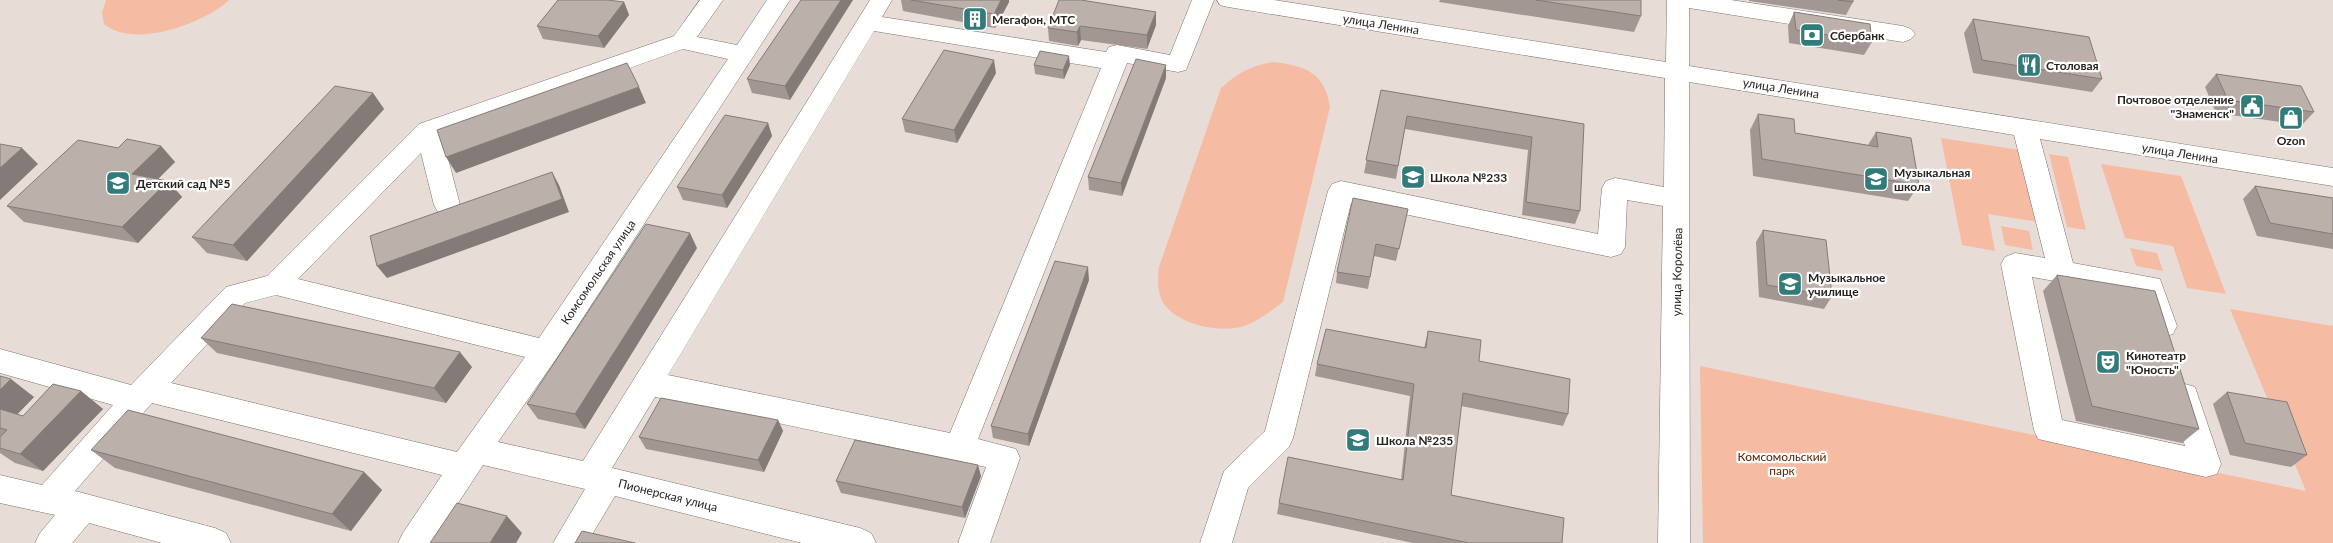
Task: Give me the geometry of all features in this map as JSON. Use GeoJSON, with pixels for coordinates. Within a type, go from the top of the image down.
{"type":"FeatureCollection","features":[{"type":"Feature","properties":{"kind":"street"},"geometry":{"type":"LineString","coordinates":[[682,40],[712,0]]}},
{"type":"Feature","properties":{"kind":"street","name":"Комсомольская улица"},"geometry":{"type":"LineString","coordinates":[[414,543],[469,459],[546,351],[779,0]]}},
{"type":"Feature","properties":{"kind":"street"},"geometry":{"type":"LineString","coordinates":[[959,448],[1117,53],[1178,64],[1203,0]]}},
{"type":"Feature","properties":{"kind":"street","name":"улица Ленина"},"geometry":{"type":"LineString","coordinates":[[1228,0],[2333,177]]}},
{"type":"Feature","properties":{"kind":"street","name":"улица Королёва"},"geometry":{"type":"LineString","coordinates":[[1674,543],[1679,71],[1678,0]]}},
{"type":"Feature","properties":{"kind":"street"},"geometry":{"type":"LineString","coordinates":[[1683,0],[1904,34]]}},
{"type":"Feature","properties":{"kind":"street"},"geometry":{"type":"LineString","coordinates":[[568,543],[649,383],[875,11],[1115,62]]}},
{"type":"Feature","properties":{"kind":"street"},"geometry":{"type":"LineString","coordinates":[[276,284],[428,130],[682,40],[742,54]]}},
{"type":"Feature","properties":{"kind":"street"},"geometry":{"type":"LineString","coordinates":[[2025,128],[2062,272]]}},
{"type":"Feature","properties":{"kind":"street"},"geometry":{"type":"LineString","coordinates":[[428,130],[447,205]]}},
{"type":"Feature","properties":{"kind":"street"},"geometry":{"type":"LineString","coordinates":[[1216,543],[1235,481],[1278,438],[1341,191],[1611,247],[1615,188],[1678,199]]}},
{"type":"Feature","properties":{"kind":"street"},"geometry":{"type":"LineString","coordinates":[[2014,264],[2062,272],[2150,287],[2206,464],[2050,430],[2014,264]]}},
{"type":"Feature","properties":{"kind":"street"},"geometry":{"type":"LineString","coordinates":[[48,500],[142,394],[236,295],[276,284],[546,351]]}},
{"type":"Feature","properties":{"kind":"street","name":"Пионерская улица"},"geometry":{"type":"LineString","coordinates":[[0,361],[142,394],[469,459],[599,479],[860,543]]}},
{"type":"Feature","properties":{"kind":"street"},"geometry":{"type":"LineString","coordinates":[[649,383],[1005,458],[974,543]]}},
{"type":"Feature","properties":{"kind":"street"},"geometry":{"type":"LineString","coordinates":[[0,489],[83,507],[215,543]]}},
{"type":"Feature","properties":{"kind":"street"},"geometry":{"type":"LineString","coordinates":[[51,543],[83,507]]}},
{"type":"Feature","properties":{"kind":"green space"},"geometry":{"type":"Polygon","coordinates":[[[106,0],[229,0],[218,9],[186,25],[150,34],[132,34],[117,31],[104,24],[102,13],[106,0]]]}},
{"type":"Feature","properties":{"kind":"green space"},"geometry":{"type":"Polygon","coordinates":[[[1274,62],[1296,66],[1312,73],[1324,86],[1330,107],[1283,302],[1260,319],[1244,326],[1222,329],[1197,325],[1185,320],[1166,307],[1159,291],[1159,267],[1221,88],[1246,70],[1274,62]]]}},
{"type":"Feature","properties":{"kind":"green space"},"geometry":{"type":"Polygon","coordinates":[[[1941,138],[2020,150],[2038,222],[1988,214],[1995,251],[1962,245],[1941,138]]]}},
{"type":"Feature","properties":{"kind":"green space"},"geometry":{"type":"Polygon","coordinates":[[[2049,154],[2068,157],[2086,230],[2067,227],[2049,154]]]}},
{"type":"Feature","properties":{"kind":"green space"},"geometry":{"type":"Polygon","coordinates":[[[2101,164],[2181,176],[2226,294],[2187,288],[2173,246],[2125,238],[2101,164]]]}},
{"type":"Feature","properties":{"kind":"green space"},"geometry":{"type":"Polygon","coordinates":[[[2001,226],[2029,231],[2033,250],[2005,245],[2001,226]]]}},
{"type":"Feature","properties":{"kind":"green space"},"geometry":{"type":"Polygon","coordinates":[[[2130,248],[2157,253],[2163,271],[2136,266],[2130,248]]]}},
{"type":"Feature","properties":{"kind":"green space","name":"Комсомольский парк"},"geometry":{"type":"Polygon","coordinates":[[[2230,309],[2333,326],[2333,543],[1703,543],[1700,366],[2306,491],[2230,309]]]}},
{"type":"Feature","properties":{"kind":"building"},"geometry":{"type":"Polygon","coordinates":[[[558,0],[624,2],[598,36],[537,26],[558,0]]]}},
{"type":"Feature","properties":{"kind":"building"},"geometry":{"type":"Polygon","coordinates":[[[801,0],[841,0],[785,86],[747,79],[801,0]]]}},
{"type":"Feature","properties":{"kind":"building"},"geometry":{"type":"Polygon","coordinates":[[[911,0],[1001,0],[994,14],[911,0]]]}},
{"type":"Feature","properties":{"kind":"building"},"geometry":{"type":"Polygon","coordinates":[[[1059,0],[1081,0],[1156,12],[1147,35],[1080,26],[1077,32],[1048,28],[1059,0]]]}},
{"type":"Feature","properties":{"kind":"building"},"geometry":{"type":"Polygon","coordinates":[[[1536,0],[1641,0],[1641,16],[1536,0]]]}},
{"type":"Feature","properties":{"kind":"building"},"geometry":{"type":"Polygon","coordinates":[[[1794,12],[1870,24],[1872,42],[1796,30],[1794,12]]]}},
{"type":"Feature","properties":{"kind":"building"},"geometry":{"type":"Polygon","coordinates":[[[1973,19],[2089,37],[2102,79],[1982,60],[1973,19]]]}},
{"type":"Feature","properties":{"kind":"building"},"geometry":{"type":"Polygon","coordinates":[[[944,50],[994,60],[954,130],[902,119],[944,50]]]}},
{"type":"Feature","properties":{"kind":"building"},"geometry":{"type":"Polygon","coordinates":[[[1040,51],[1069,56],[1063,70],[1034,65],[1040,51]]]}},
{"type":"Feature","properties":{"kind":"building"},"geometry":{"type":"Polygon","coordinates":[[[1136,59],[1166,65],[1121,183],[1088,177],[1136,59]]]}},
{"type":"Feature","properties":{"kind":"building"},"geometry":{"type":"Polygon","coordinates":[[[627,63],[639,87],[446,157],[437,130],[627,63]]]}},
{"type":"Feature","properties":{"kind":"building"},"geometry":{"type":"Polygon","coordinates":[[[2216,74],[2301,86],[2314,112],[2228,100],[2216,74]]]}},
{"type":"Feature","properties":{"kind":"building"},"geometry":{"type":"Polygon","coordinates":[[[335,86],[373,93],[233,245],[192,237],[335,86]]]}},
{"type":"Feature","properties":{"kind":"building"},"geometry":{"type":"Polygon","coordinates":[[[1381,90],[1584,124],[1580,211],[1526,202],[1532,137],[1407,116],[1398,166],[1366,160],[1381,90]]]}},
{"type":"Feature","properties":{"kind":"building"},"geometry":{"type":"Polygon","coordinates":[[[1758,114],[1794,119],[1795,133],[1878,147],[1876,132],[1911,138],[1919,185],[1762,159],[1758,114]]]}},
{"type":"Feature","properties":{"kind":"building"},"geometry":{"type":"Polygon","coordinates":[[[725,115],[768,123],[722,195],[677,187],[725,115]]]}},
{"type":"Feature","properties":{"kind":"building"},"geometry":{"type":"Polygon","coordinates":[[[127,139],[161,146],[132,174],[168,181],[122,227],[7,206],[78,140],[118,148],[127,139]]]}},
{"type":"Feature","properties":{"kind":"building"},"geometry":{"type":"Polygon","coordinates":[[[0,144],[22,148],[0,168],[0,144]]]}},
{"type":"Feature","properties":{"kind":"building"},"geometry":{"type":"Polygon","coordinates":[[[552,172],[562,199],[377,266],[370,236],[552,172]]]}},
{"type":"Feature","properties":{"kind":"building"},"geometry":{"type":"Polygon","coordinates":[[[2255,186],[2333,198],[2333,234],[2270,223],[2255,186]]]}},
{"type":"Feature","properties":{"kind":"building"},"geometry":{"type":"Polygon","coordinates":[[[1353,198],[1408,209],[1399,249],[1376,244],[1370,277],[1337,272],[1353,198]]]}},
{"type":"Feature","properties":{"kind":"building"},"geometry":{"type":"Polygon","coordinates":[[[646,224],[690,233],[575,414],[527,404],[646,224]]]}},
{"type":"Feature","properties":{"kind":"building","name":"Музыкальное училище"},"geometry":{"type":"Polygon","coordinates":[[[1763,230],[1826,240],[1832,296],[1767,285],[1763,230]]]}},
{"type":"Feature","properties":{"kind":"building"},"geometry":{"type":"Polygon","coordinates":[[[1055,261],[1088,267],[1028,434],[991,426],[1055,261]]]}},
{"type":"Feature","properties":{"kind":"building"},"geometry":{"type":"Polygon","coordinates":[[[2057,275],[2155,291],[2199,429],[2092,406],[2057,275]]]}},
{"type":"Feature","properties":{"kind":"building"},"geometry":{"type":"Polygon","coordinates":[[[232,304],[460,352],[434,388],[201,338],[232,304]]]}},
{"type":"Feature","properties":{"kind":"building"},"geometry":{"type":"Polygon","coordinates":[[[1326,329],[1426,348],[1428,331],[1481,340],[1479,361],[1570,379],[1568,414],[1463,393],[1451,495],[1564,518],[1562,543],[1469,543],[1279,503],[1288,457],[1403,480],[1414,384],[1317,364],[1326,329]]]}},
{"type":"Feature","properties":{"kind":"building"},"geometry":{"type":"Polygon","coordinates":[[[0,376],[11,379],[0,390],[0,376]]]}},
{"type":"Feature","properties":{"kind":"building"},"geometry":{"type":"Polygon","coordinates":[[[53,384],[81,391],[20,454],[0,448],[0,437],[7,430],[0,428],[0,409],[23,416],[53,384]]]}},
{"type":"Feature","properties":{"kind":"building"},"geometry":{"type":"Polygon","coordinates":[[[2227,392],[2287,402],[2307,455],[2245,443],[2227,392]]]}},
{"type":"Feature","properties":{"kind":"building"},"geometry":{"type":"Polygon","coordinates":[[[661,398],[778,420],[758,460],[639,437],[661,398]]]}},
{"type":"Feature","properties":{"kind":"building"},"geometry":{"type":"Polygon","coordinates":[[[128,410],[364,472],[332,514],[91,450],[128,410]]]}},
{"type":"Feature","properties":{"kind":"building"},"geometry":{"type":"Polygon","coordinates":[[[855,440],[978,465],[962,507],[836,481],[855,440]]]}},
{"type":"Feature","properties":{"kind":"building"},"geometry":{"type":"Polygon","coordinates":[[[457,503],[507,516],[490,543],[430,543],[457,503]]]}},
{"type":"Feature","properties":{"kind":"building"},"geometry":{"type":"Polygon","coordinates":[[[582,531],[635,543],[575,543],[582,531]]]}},
{"type":"Feature","properties":{"kind":"place","name":"Мегафон, МТС"},"geometry":{"type":"Point","coordinates":[975,19]}},
{"type":"Feature","properties":{"kind":"place","name":"Сбербанк"},"geometry":{"type":"Point","coordinates":[1812,35]}},
{"type":"Feature","properties":{"kind":"place","name":"Столовая"},"geometry":{"type":"Point","coordinates":[2029,65]}},
{"type":"Feature","properties":{"kind":"place","name":"Почтовое отделение \"Знаменск\""},"geometry":{"type":"Point","coordinates":[2252,106]}},
{"type":"Feature","properties":{"kind":"place","name":"Ozon"},"geometry":{"type":"Point","coordinates":[2291,118]}},
{"type":"Feature","properties":{"kind":"place","name":"Школа №233"},"geometry":{"type":"Point","coordinates":[1413,177]}},
{"type":"Feature","properties":{"kind":"place","name":"Музыкальная школа"},"geometry":{"type":"Point","coordinates":[1876,179]}},
{"type":"Feature","properties":{"kind":"place","name":"Детский сад №5"},"geometry":{"type":"Point","coordinates":[118,183]}},
{"type":"Feature","properties":{"kind":"place","name":"Музыкальное училище"},"geometry":{"type":"Point","coordinates":[1790,284]}},
{"type":"Feature","properties":{"kind":"place","name":"Кинотеатр \"Юность\""},"geometry":{"type":"Point","coordinates":[2108,362]}},
{"type":"Feature","properties":{"kind":"place","name":"Школа №235"},"geometry":{"type":"Point","coordinates":[1358,440]}}]}
